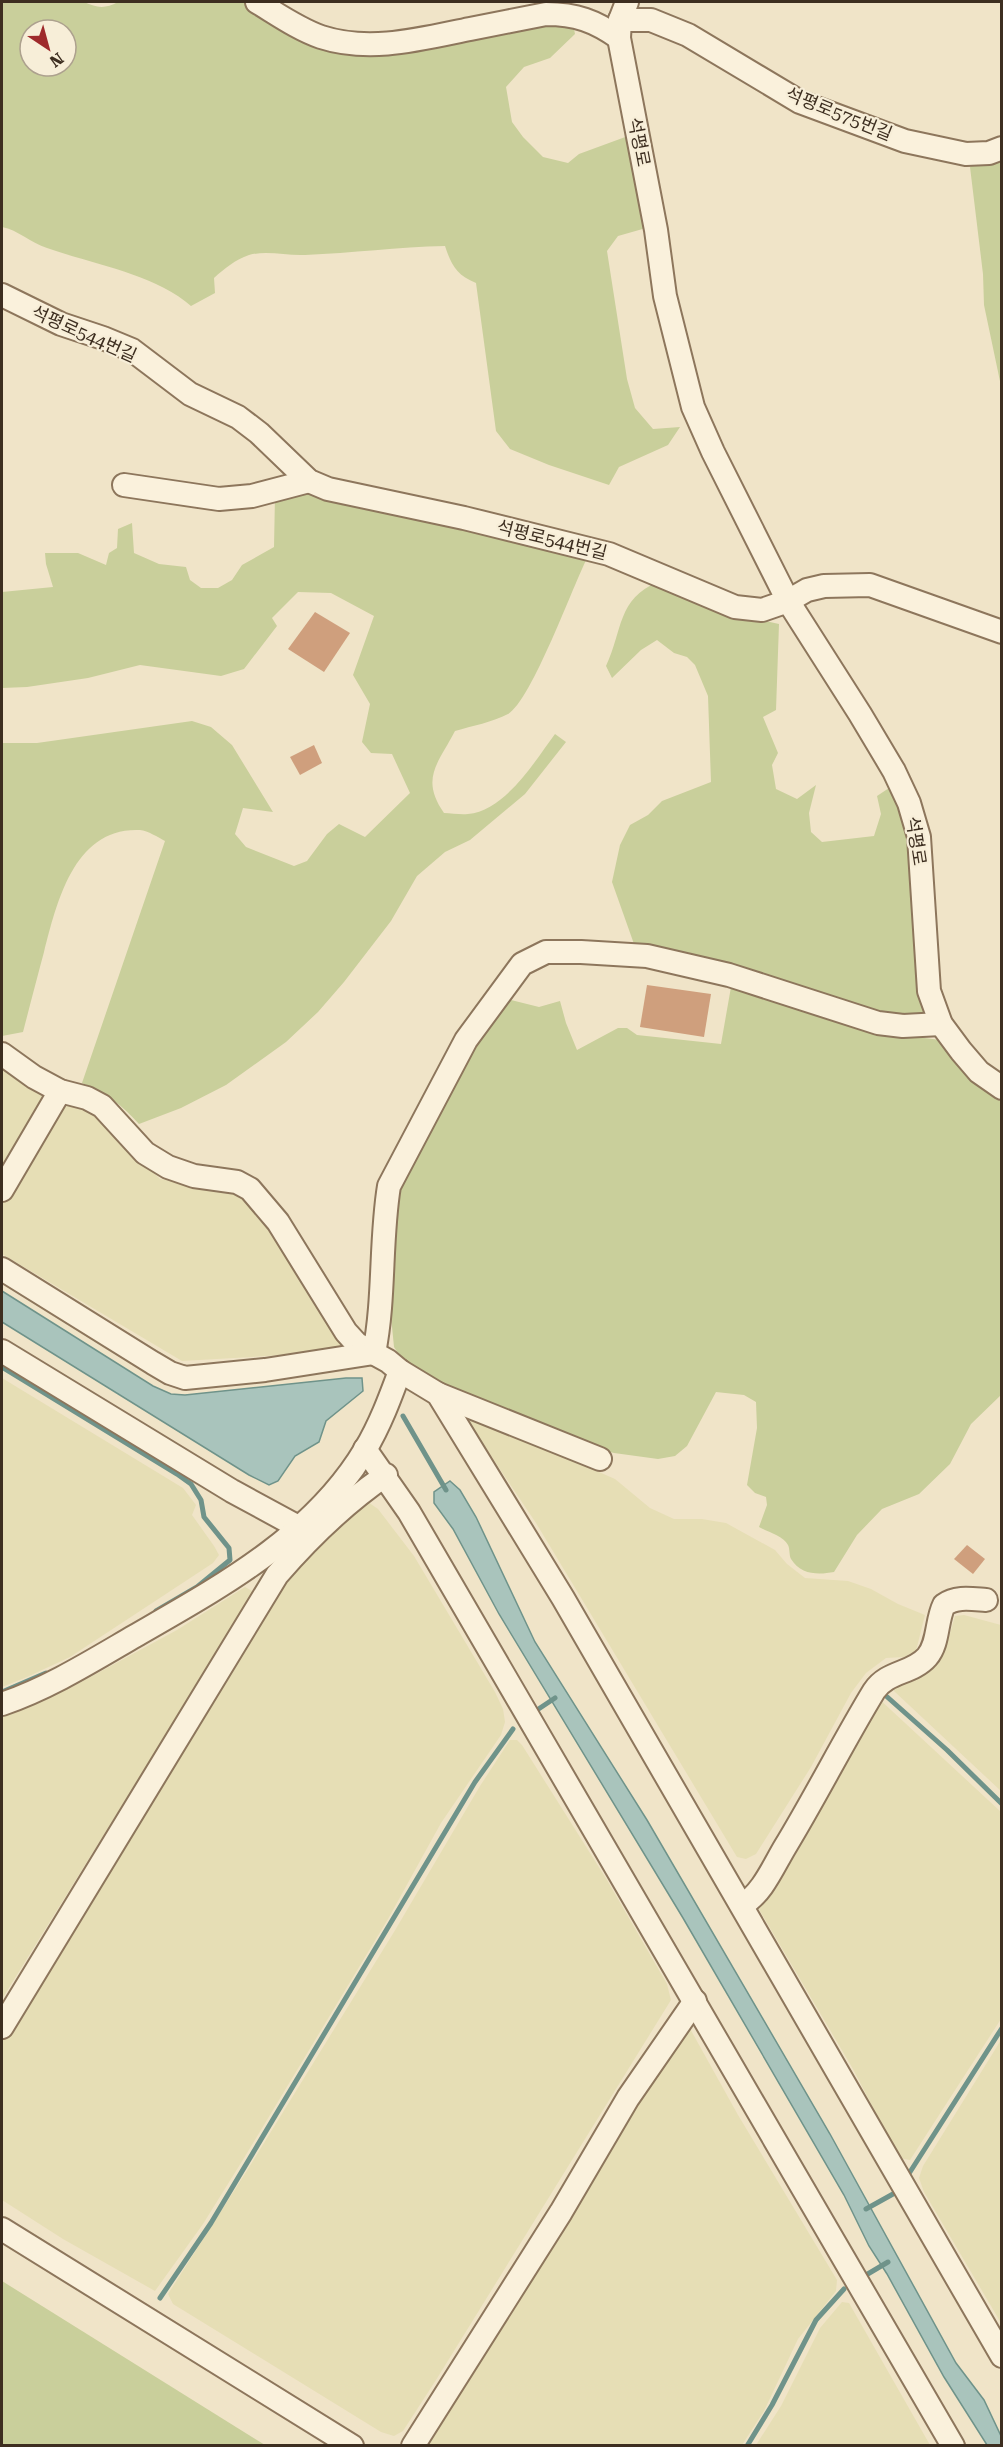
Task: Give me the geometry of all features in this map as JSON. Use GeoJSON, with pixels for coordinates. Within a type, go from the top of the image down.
{"type":"FeatureCollection","features":[{"type":"Feature","properties":{"kind":"street"},"geometry":{"type":"LineString","coordinates":[[257,2],[286,20],[320,36],[347,43],[376,45],[416,40],[556,14],[622,20]]}},
{"type":"Feature","properties":{"kind":"street","name":"석평로575번길"},"geometry":{"type":"LineString","coordinates":[[622,20],[651,20],[688,35],[800,102],[906,141],[966,154],[989,153],[1002,148]]}},
{"type":"Feature","properties":{"kind":"street","name":"석평로"},"geometry":{"type":"LineString","coordinates":[[622,20],[665,296],[693,407],[713,452],[788,601],[860,714],[894,771],[909,803],[919,837],[929,991],[941,1024],[979,1072],[1002,1089]]}},
{"type":"Feature","properties":{"kind":"street","name":"석평로544번길"},"geometry":{"type":"LineString","coordinates":[[2,295],[60,324],[132,350],[190,394],[237,417],[259,433],[309,481],[328,489],[464,518],[609,554],[735,607],[762,610],[788,601]]}},
{"type":"Feature","properties":{"kind":"street"},"geometry":{"type":"LineString","coordinates":[[124,485],[219,499],[252,496],[309,481]]}},
{"type":"Feature","properties":{"kind":"street"},"geometry":{"type":"LineString","coordinates":[[788,601],[807,590],[824,586],[870,585],[1002,632]]}},
{"type":"Feature","properties":{"kind":"street"},"geometry":{"type":"LineString","coordinates":[[374,1353],[389,1185],[466,1040],[522,964],[546,952],[647,956],[729,975],[878,1023],[903,1026],[941,1024]]}},
{"type":"Feature","properties":{"kind":"street"},"geometry":{"type":"LineString","coordinates":[[2,1054],[34,1077],[102,1106],[145,1154],[168,1167],[194,1176],[237,1182],[250,1189],[278,1222],[346,1332],[357,1344],[438,1394],[600,1459]]}},
{"type":"Feature","properties":{"kind":"street"},"geometry":{"type":"LineString","coordinates":[[2,1190],[60,1090]]}},
{"type":"Feature","properties":{"kind":"street"},"geometry":{"type":"LineString","coordinates":[[2,1269],[153,1364],[186,1378],[265,1370],[374,1353]]}},
{"type":"Feature","properties":{"kind":"street"},"geometry":{"type":"LineString","coordinates":[[2,1351],[232,1491],[300,1527]]}},
{"type":"Feature","properties":{"kind":"street"},"geometry":{"type":"LineString","coordinates":[[2,1704],[49,1684],[202,1598],[265,1556],[300,1527],[349,1474],[384,1413],[400,1371]]}},
{"type":"Feature","properties":{"kind":"street"},"geometry":{"type":"LineString","coordinates":[[438,1394],[563,1598],[1002,2356]]}},
{"type":"Feature","properties":{"kind":"street"},"geometry":{"type":"LineString","coordinates":[[365,1449],[386,1475],[409,1512],[953,2445]]}},
{"type":"Feature","properties":{"kind":"street"},"geometry":{"type":"LineString","coordinates":[[2,2027],[277,1575],[320,1529],[361,1492],[386,1475]]}},
{"type":"Feature","properties":{"kind":"street"},"geometry":{"type":"LineString","coordinates":[[742,1905],[751,1900],[766,1880],[813,1802],[876,1689],[894,1674],[912,1667],[928,1656],[935,1640],[944,1605],[950,1600],[986,1600]]}},
{"type":"Feature","properties":{"kind":"street"},"geometry":{"type":"LineString","coordinates":[[413,2445],[561,2212],[628,2098],[695,2001]]}},
{"type":"Feature","properties":{"kind":"street"},"geometry":{"type":"LineString","coordinates":[[2,2229],[352,2445]]}},
{"type":"Feature","properties":{"kind":"shaded area"},"geometry":{"type":"Polygon","coordinates":[[[2,1061],[41,1089],[96,1116],[160,1179],[249,1194],[349,1344],[336,1352],[182,1361],[2,1254],[2,1061]]]}},
{"type":"Feature","properties":{"kind":"shaded area"},"geometry":{"type":"Polygon","coordinates":[[[2,1378],[183,1488],[196,1505],[192,1515],[219,1555],[213,1563],[70,1657],[2,1687],[2,1378]]]}},
{"type":"Feature","properties":{"kind":"shaded area"},"geometry":{"type":"Polygon","coordinates":[[[473,1417],[615,1479],[650,1508],[674,1519],[702,1519],[726,1523],[775,1550],[787,1564],[805,1578],[848,1581],[871,1589],[898,1604],[925,1615],[916,1651],[904,1657],[886,1658],[866,1673],[851,1693],[811,1767],[756,1854],[746,1859],[737,1857],[536,1523],[469,1423],[473,1417]]]}},
{"type":"Feature","properties":{"kind":"shaded area"},"geometry":{"type":"Polygon","coordinates":[[[368,1502],[378,1509],[414,1556],[495,1692],[503,1709],[505,1722],[501,1735],[441,1823],[388,1919],[244,2158],[203,2224],[155,2291],[63,2239],[2,2200],[2,2037],[275,1589],[320,1537],[368,1502]]]}},
{"type":"Feature","properties":{"kind":"shaded area"},"geometry":{"type":"Polygon","coordinates":[[[245,1587],[254,1592],[2,1999],[2,1717],[72,1687],[177,1630],[245,1587]]]}},
{"type":"Feature","properties":{"kind":"shaded area"},"geometry":{"type":"Polygon","coordinates":[[[964,1615],[1001,1625],[1001,1791],[894,1691],[894,1687],[898,1684],[913,1680],[927,1672],[937,1661],[948,1640],[955,1616],[964,1615]]]}},
{"type":"Feature","properties":{"kind":"shaded area"},"geometry":{"type":"Polygon","coordinates":[[[877,1697],[1001,1812],[1001,2019],[910,2160],[899,2158],[853,2069],[757,1906],[877,1697]]]}},
{"type":"Feature","properties":{"kind":"shaded area"},"geometry":{"type":"Polygon","coordinates":[[[510,1740],[517,1740],[522,1745],[607,1880],[667,1984],[671,2000],[436,2380],[403,2431],[394,2436],[381,2432],[173,2304],[168,2294],[248,2169],[510,1740]]]}},
{"type":"Feature","properties":{"kind":"shaded area"},"geometry":{"type":"Polygon","coordinates":[[[688,2025],[738,2115],[837,2280],[836,2291],[798,2339],[764,2411],[742,2445],[417,2446],[688,2025]]]}},
{"type":"Feature","properties":{"kind":"shaded area"},"geometry":{"type":"Polygon","coordinates":[[[1001,2040],[1001,2323],[924,2192],[919,2178],[923,2166],[1001,2040]]]}},
{"type":"Feature","properties":{"kind":"shaded area"},"geometry":{"type":"Polygon","coordinates":[[[842,2302],[849,2303],[930,2445],[756,2445],[781,2406],[820,2328],[842,2302]]]}},
{"type":"Feature","properties":{"kind":"green space"},"geometry":{"type":"Polygon","coordinates":[[[2,2],[84,2],[101,7],[118,2],[244,2],[308,40],[555,21],[573,24],[575,34],[550,58],[524,67],[506,87],[512,122],[543,157],[568,163],[579,154],[628,136],[646,228],[618,236],[607,251],[627,379],[635,408],[653,429],[680,427],[668,445],[619,467],[609,485],[510,449],[496,431],[476,283],[455,268],[445,246],[305,255],[263,253],[249,255],[239,259],[214,278],[215,293],[191,306],[160,286],[122,271],[47,248],[2,227],[2,2]]]}},
{"type":"Feature","properties":{"kind":"green space"},"geometry":{"type":"Polygon","coordinates":[[[1001,156],[1001,386],[984,305],[983,274],[970,167],[982,160],[1001,156]]]}},
{"type":"Feature","properties":{"kind":"green space"},"geometry":{"type":"Polygon","coordinates":[[[308,486],[589,554],[552,640],[518,704],[502,717],[455,731],[434,771],[433,790],[437,801],[444,813],[465,814],[482,811],[507,794],[518,783],[555,734],[566,742],[525,794],[470,840],[445,852],[417,876],[391,921],[344,982],[318,1012],[286,1042],[226,1085],[181,1108],[139,1124],[113,1100],[82,1083],[165,841],[140,830],[117,832],[99,841],[84,854],[72,871],[55,911],[23,1032],[2,1036],[2,743],[37,743],[192,721],[211,727],[232,745],[273,812],[243,808],[235,834],[246,847],[294,866],[307,861],[327,834],[339,824],[365,837],[410,793],[392,754],[371,753],[362,742],[370,704],[353,675],[374,616],[331,593],[298,592],[272,618],[277,626],[244,669],[221,676],[140,665],[88,678],[27,687],[2,688],[2,592],[53,587],[45,553],[78,553],[106,565],[109,553],[117,548],[118,529],[132,523],[134,553],[159,564],[186,567],[190,580],[201,588],[218,588],[232,580],[242,565],[274,547],[275,496],[308,486]]]}},
{"type":"Feature","properties":{"kind":"green space"},"geometry":{"type":"Polygon","coordinates":[[[658,582],[730,613],[779,624],[776,710],[763,717],[778,753],[772,765],[776,789],[797,799],[816,785],[809,813],[811,832],[822,842],[874,836],[881,814],[877,796],[892,786],[903,816],[914,860],[927,998],[924,1015],[913,1026],[634,944],[612,882],[620,845],[630,825],[648,815],[662,801],[711,782],[708,696],[695,665],[687,657],[674,653],[657,640],[641,650],[612,678],[606,666],[628,607],[635,597],[658,582]]]}},
{"type":"Feature","properties":{"kind":"green space"},"geometry":{"type":"Polygon","coordinates":[[[731,987],[875,1032],[941,1040],[983,1088],[1001,1100],[1001,1395],[971,1424],[950,1464],[919,1494],[882,1509],[857,1535],[834,1572],[810,1573],[800,1568],[791,1559],[786,1542],[759,1527],[767,1505],[766,1497],[755,1493],[747,1485],[757,1428],[756,1402],[744,1395],[716,1392],[687,1446],[675,1456],[658,1459],[614,1453],[566,1440],[440,1389],[405,1364],[394,1347],[387,1276],[395,1200],[448,1084],[507,999],[539,1007],[560,1001],[577,1050],[618,1028],[627,1028],[637,1035],[721,1044],[731,987]]]}},
{"type":"Feature","properties":{"kind":"green space"},"geometry":{"type":"Polygon","coordinates":[[[2,2281],[265,2445],[2,2445],[2,2281]]]}},
{"type":"Feature","properties":{"kind":"water"},"geometry":{"type":"Polygon","coordinates":[[[2,1291],[153,1386],[171,1394],[185,1395],[346,1378],[362,1378],[363,1391],[326,1421],[319,1442],[295,1456],[278,1481],[269,1485],[249,1475],[2,1322],[2,1291]]]}},
{"type":"Feature","properties":{"kind":"water"},"geometry":{"type":"Polygon","coordinates":[[[450,1481],[460,1490],[476,1517],[535,1642],[647,1820],[830,2134],[956,2363],[984,2400],[1001,2436],[1001,2445],[987,2445],[944,2377],[869,2246],[844,2195],[683,1918],[499,1614],[453,1529],[434,1503],[434,1492],[450,1481]]]}},
{"type":"Feature","properties":{"kind":"building"},"geometry":{"type":"Polygon","coordinates":[[[315,612],[350,633],[324,672],[288,649],[315,612]]]}},
{"type":"Feature","properties":{"kind":"building"},"geometry":{"type":"Polygon","coordinates":[[[314,745],[322,763],[300,775],[290,757],[314,745]]]}},
{"type":"Feature","properties":{"kind":"building"},"geometry":{"type":"Polygon","coordinates":[[[647,985],[711,994],[704,1037],[640,1027],[647,985]]]}},
{"type":"Feature","properties":{"kind":"building"},"geometry":{"type":"Polygon","coordinates":[[[967,1545],[985,1559],[973,1574],[954,1559],[967,1545]]]}},
{"type":"Feature","properties":{"kind":"waterway"},"geometry":{"type":"LineString","coordinates":[[2,1367],[191,1484],[201,1500],[204,1517],[229,1548],[230,1560],[197,1587],[156,1611]]}},
{"type":"Feature","properties":{"kind":"waterway"},"geometry":{"type":"LineString","coordinates":[[403,1416],[446,1490]]}},
{"type":"Feature","properties":{"kind":"waterway"},"geometry":{"type":"LineString","coordinates":[[2,1692],[46,1673]]}},
{"type":"Feature","properties":{"kind":"waterway"},"geometry":{"type":"LineString","coordinates":[[885,1695],[947,1750],[1002,1804]]}},
{"type":"Feature","properties":{"kind":"waterway"},"geometry":{"type":"LineString","coordinates":[[534,1712],[555,1698]]}},
{"type":"Feature","properties":{"kind":"waterway"},"geometry":{"type":"LineString","coordinates":[[160,2298],[211,2223],[475,1782],[513,1729]]}},
{"type":"Feature","properties":{"kind":"waterway"},"geometry":{"type":"LineString","coordinates":[[910,2172],[1002,2028]]}},
{"type":"Feature","properties":{"kind":"waterway"},"geometry":{"type":"LineString","coordinates":[[866,2209],[893,2194]]}},
{"type":"Feature","properties":{"kind":"waterway"},"geometry":{"type":"LineString","coordinates":[[866,2275],[888,2262]]}},
{"type":"Feature","properties":{"kind":"waterway"},"geometry":{"type":"LineString","coordinates":[[747,2446],[772,2405],[816,2320],[844,2289]]}}]}
